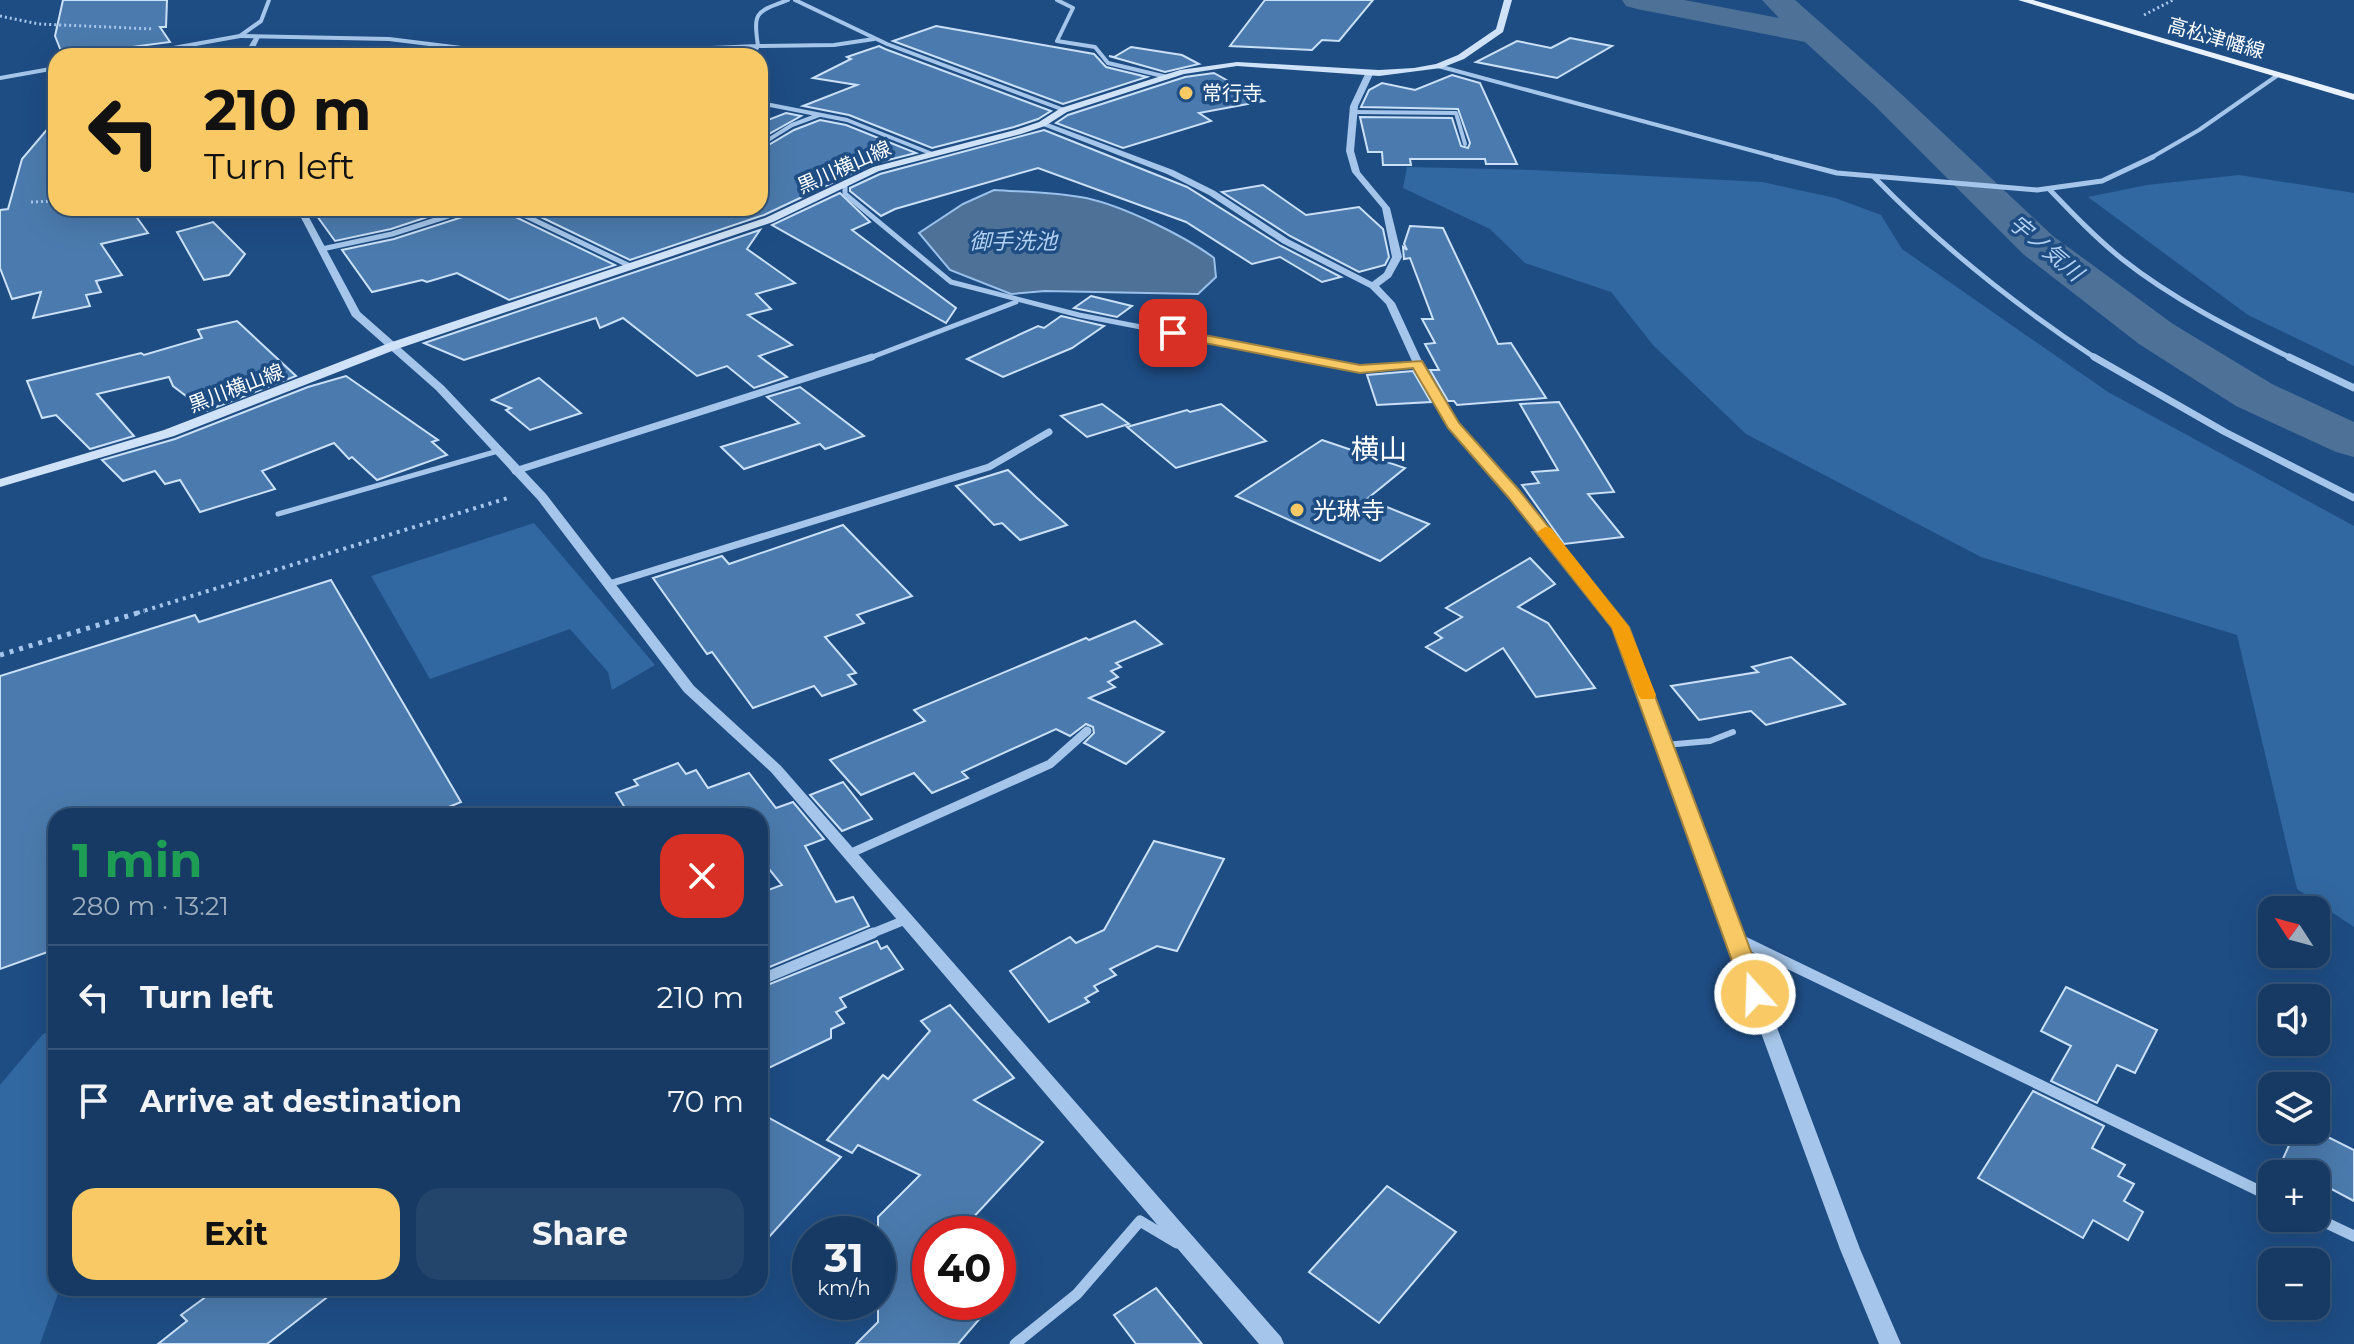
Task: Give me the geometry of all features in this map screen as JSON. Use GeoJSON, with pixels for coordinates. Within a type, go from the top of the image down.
{"type":"FeatureCollection","features":[{"type":"Feature","properties":{"kind":"main road","name":"黒川横山線"},"geometry":{"type":"LineString","coordinates":[[0,483],[169,433],[393,346],[769,220],[876,169],[1042,124],[1064,110],[1167,77],[1237,64],[1370,72],[1438,66],[1461,57],[1500,30],[1508,0]]}},
{"type":"Feature","properties":{"kind":"main road","name":"高松津幡線"},"geometry":{"type":"LineString","coordinates":[[2023,0],[2354,97]]}},
{"type":"Feature","properties":{"kind":"street"},"geometry":{"type":"LineString","coordinates":[[240,36],[261,21],[269,0]]}},
{"type":"Feature","properties":{"kind":"street"},"geometry":{"type":"LineString","coordinates":[[758,46],[754,20],[760,10],[788,0]]}},
{"type":"Feature","properties":{"kind":"street"},"geometry":{"type":"LineString","coordinates":[[795,0],[875,39],[1064,110]]}},
{"type":"Feature","properties":{"kind":"street"},"geometry":{"type":"LineString","coordinates":[[1057,0],[1073,8],[1057,41],[1095,47],[1108,63],[1167,77]]}},
{"type":"Feature","properties":{"kind":"street"},"geometry":{"type":"LineString","coordinates":[[173,48],[240,36],[389,39],[462,48]]}},
{"type":"Feature","properties":{"kind":"street"},"geometry":{"type":"LineString","coordinates":[[251,48],[257,37]]}},
{"type":"Feature","properties":{"kind":"street"},"geometry":{"type":"LineString","coordinates":[[717,48],[834,45],[875,39]]}},
{"type":"Feature","properties":{"kind":"street"},"geometry":{"type":"LineString","coordinates":[[1438,66],[1824,169],[1874,177],[2037,190],[2102,181],[2133,168],[2199,130],[2278,75]]}},
{"type":"Feature","properties":{"kind":"street"},"geometry":{"type":"LineString","coordinates":[[0,78],[48,69]]}},
{"type":"Feature","properties":{"kind":"street"},"geometry":{"type":"LineString","coordinates":[[1370,72],[1358,94],[1353,112],[1350,151],[1356,172],[1386,208],[1397,257],[1388,275],[1373,286]]}},
{"type":"Feature","properties":{"kind":"street"},"geometry":{"type":"LineString","coordinates":[[768,105],[891,134],[930,153]]}},
{"type":"Feature","properties":{"kind":"street"},"geometry":{"type":"LineString","coordinates":[[1353,112],[1456,113],[1465,144]]}},
{"type":"Feature","properties":{"kind":"street"},"geometry":{"type":"LineString","coordinates":[[768,140],[792,125],[820,115]]}},
{"type":"Feature","properties":{"kind":"street"},"geometry":{"type":"LineString","coordinates":[[1042,124],[1198,186],[1285,241],[1373,286],[1390,303],[1418,364],[1453,425],[1533,517],[1620,627],[1850,1249],[1890,1344]]}},
{"type":"Feature","properties":{"kind":"street"},"geometry":{"type":"LineString","coordinates":[[1874,177],[1930,235],[2073,342],[2170,401],[2354,498]]}},
{"type":"Feature","properties":{"kind":"street"},"geometry":{"type":"LineString","coordinates":[[845,183],[845,194],[951,282],[1016,302],[1360,369],[1418,364]]}},
{"type":"Feature","properties":{"kind":"street"},"geometry":{"type":"LineString","coordinates":[[2050,190],[2094,235],[2132,267],[2188,302],[2354,388]]}},
{"type":"Feature","properties":{"kind":"street"},"geometry":{"type":"LineString","coordinates":[[304,216],[356,314],[440,388],[535,489],[689,689],[776,769],[1273,1344]]}},
{"type":"Feature","properties":{"kind":"street"},"geometry":{"type":"LineString","coordinates":[[322,249],[392,234],[448,216]]}},
{"type":"Feature","properties":{"kind":"street"},"geometry":{"type":"LineString","coordinates":[[526,216],[630,266]]}},
{"type":"Feature","properties":{"kind":"street"},"geometry":{"type":"LineString","coordinates":[[515,471],[860,361],[1016,302]]}},
{"type":"Feature","properties":{"kind":"street"},"geometry":{"type":"LineString","coordinates":[[609,584],[989,467],[1049,432]]}},
{"type":"Feature","properties":{"kind":"street"},"geometry":{"type":"LineString","coordinates":[[849,854],[1050,764],[1087,731]]}},
{"type":"Feature","properties":{"kind":"street"},"geometry":{"type":"LineString","coordinates":[[768,977],[905,920]]}},
{"type":"Feature","properties":{"kind":"street"},"geometry":{"type":"LineString","coordinates":[[1734,937],[2258,1190]]}},
{"type":"Feature","properties":{"kind":"street"},"geometry":{"type":"LineString","coordinates":[[1015,1344],[1077,1294],[1140,1221],[1191,1251]]}},
{"type":"Feature","properties":{"kind":"street"},"geometry":{"type":"LineString","coordinates":[[2330,1225],[2354,1236]]}},
{"type":"Feature","properties":{"kind":"lane"},"geometry":{"type":"LineString","coordinates":[[278,514],[498,451]]}},
{"type":"Feature","properties":{"kind":"lane"},"geometry":{"type":"LineString","coordinates":[[1665,745],[1710,741],[1733,732]]}},
{"type":"Feature","properties":{"kind":"path"},"geometry":{"type":"LineString","coordinates":[[0,16],[39,24],[165,29]]}},
{"type":"Feature","properties":{"kind":"path"},"geometry":{"type":"LineString","coordinates":[[31,202],[48,201]]}},
{"type":"Feature","properties":{"kind":"path"},"geometry":{"type":"LineString","coordinates":[[0,655],[535,489]]}},
{"type":"Feature","properties":{"kind":"shaded area"},"geometry":{"type":"Polygon","coordinates":[[[1407,167],[1762,182],[1835,198],[1881,215],[1902,249],[2108,392],[2354,526],[2354,927],[2330,911],[2330,896],[2308,896],[2297,889],[2237,635],[1981,557],[1746,434],[1653,345],[1611,292],[1525,263],[1490,229],[1403,188],[1407,167]]]}},
{"type":"Feature","properties":{"kind":"shaded area"},"geometry":{"type":"Polygon","coordinates":[[[2239,175],[2354,193],[2354,366],[2248,315],[2088,197],[2147,185],[2239,175]]]}},
{"type":"Feature","properties":{"kind":"shaded area"},"geometry":{"type":"Polygon","coordinates":[[[534,523],[655,665],[612,690],[608,672],[570,629],[430,679],[371,576],[534,523]]]}},
{"type":"Feature","properties":{"kind":"shaded area"},"geometry":{"type":"Polygon","coordinates":[[[48,1032],[48,1296],[57,1296],[40,1344],[0,1344],[0,1085],[43,1034],[48,1032]]]}},
{"type":"Feature","properties":{"kind":"water","name":"御手洗池"},"geometry":{"type":"Polygon","coordinates":[[[994,190],[1075,196],[1118,208],[1171,231],[1202,249],[1214,258],[1216,277],[1198,294],[1045,291],[1011,294],[950,270],[919,233],[963,204],[994,190]]]}},
{"type":"Feature","properties":{"kind":"building"},"geometry":{"type":"Polygon","coordinates":[[[63,0],[167,0],[166,27],[160,27],[170,42],[124,48],[60,48],[55,36],[63,0]]]}},
{"type":"Feature","properties":{"kind":"building"},"geometry":{"type":"Polygon","coordinates":[[[1265,0],[1373,0],[1339,41],[1322,40],[1312,50],[1230,46],[1265,0]]]}},
{"type":"Feature","properties":{"kind":"building"},"geometry":{"type":"Polygon","coordinates":[[[936,26],[1094,54],[1106,67],[1147,77],[1063,104],[893,41],[936,26]]]}},
{"type":"Feature","properties":{"kind":"building"},"geometry":{"type":"Polygon","coordinates":[[[1570,38],[1612,46],[1557,78],[1476,62],[1517,41],[1551,48],[1570,38]]]}},
{"type":"Feature","properties":{"kind":"building"},"geometry":{"type":"Polygon","coordinates":[[[879,46],[1051,111],[1014,127],[932,148],[849,115],[803,106],[857,85],[813,78],[851,59],[847,57],[879,46]]]}},
{"type":"Feature","properties":{"kind":"building"},"geometry":{"type":"Polygon","coordinates":[[[1131,47],[1182,55],[1199,64],[1165,72],[1109,56],[1114,57],[1131,47]]]}},
{"type":"Feature","properties":{"kind":"building"},"geometry":{"type":"Polygon","coordinates":[[[1214,73],[1264,101],[1199,113],[1211,121],[1123,148],[1056,123],[1068,115],[1185,77],[1214,73]]]}},
{"type":"Feature","properties":{"kind":"building"},"geometry":{"type":"Polygon","coordinates":[[[1452,75],[1480,83],[1517,164],[1486,164],[1485,159],[1410,159],[1411,165],[1383,165],[1382,152],[1368,152],[1360,117],[1452,118],[1461,146],[1468,148],[1470,143],[1458,109],[1361,107],[1369,90],[1382,83],[1415,90],[1452,75]]]}},
{"type":"Feature","properties":{"kind":"building"},"geometry":{"type":"Polygon","coordinates":[[[786,113],[801,116],[768,135],[768,120],[786,113]]]}},
{"type":"Feature","properties":{"kind":"building"},"geometry":{"type":"Polygon","coordinates":[[[820,120],[846,125],[916,153],[872,164],[768,213],[768,145],[820,120]]]}},
{"type":"Feature","properties":{"kind":"building"},"geometry":{"type":"Polygon","coordinates":[[[48,128],[48,216],[136,216],[148,233],[101,244],[122,275],[96,281],[101,292],[86,295],[90,306],[33,318],[41,292],[12,299],[0,268],[0,210],[8,209],[22,159],[48,128]]]}},
{"type":"Feature","properties":{"kind":"building"},"geometry":{"type":"Polygon","coordinates":[[[1044,130],[1187,187],[1281,246],[1341,277],[1322,282],[1280,257],[1252,264],[1186,222],[1038,168],[895,209],[881,216],[850,191],[850,188],[880,174],[1044,130]]]}},
{"type":"Feature","properties":{"kind":"building"},"geometry":{"type":"Polygon","coordinates":[[[1263,185],[1306,215],[1359,207],[1383,229],[1389,257],[1385,265],[1359,272],[1290,236],[1222,192],[1263,185]]]}},
{"type":"Feature","properties":{"kind":"building"},"geometry":{"type":"Polygon","coordinates":[[[840,193],[870,222],[852,230],[956,308],[946,323],[772,225],[840,193]]]}},
{"type":"Feature","properties":{"kind":"building"},"geometry":{"type":"Polygon","coordinates":[[[317,216],[431,216],[391,229],[335,241],[317,216]]]}},
{"type":"Feature","properties":{"kind":"building"},"geometry":{"type":"Polygon","coordinates":[[[466,216],[513,216],[615,265],[509,300],[457,273],[372,292],[342,250],[394,239],[466,216]]]}},
{"type":"Feature","properties":{"kind":"building"},"geometry":{"type":"Polygon","coordinates":[[[539,216],[761,216],[630,260],[539,216]]]}},
{"type":"Feature","properties":{"kind":"building"},"geometry":{"type":"Polygon","coordinates":[[[213,222],[245,254],[229,275],[204,280],[177,232],[213,222]]]}},
{"type":"Feature","properties":{"kind":"building"},"geometry":{"type":"Polygon","coordinates":[[[1410,226],[1443,228],[1498,344],[1511,343],[1546,398],[1457,405],[1454,401],[1448,401],[1430,370],[1439,370],[1425,344],[1435,343],[1422,319],[1433,319],[1410,258],[1404,259],[1403,247],[1407,250],[1404,244],[1410,226]]]}},
{"type":"Feature","properties":{"kind":"building"},"geometry":{"type":"Polygon","coordinates":[[[760,230],[747,249],[795,283],[756,294],[771,309],[748,315],[792,345],[759,356],[787,377],[754,388],[727,366],[697,376],[623,318],[600,328],[596,318],[464,360],[424,343],[760,230]]]}},
{"type":"Feature","properties":{"kind":"building"},"geometry":{"type":"Polygon","coordinates":[[[1091,296],[1132,306],[1117,317],[1074,308],[1091,296]]]}},
{"type":"Feature","properties":{"kind":"building"},"geometry":{"type":"Polygon","coordinates":[[[1061,316],[1104,326],[1072,348],[1003,377],[967,359],[1038,326],[1044,328],[1061,316]]]}},
{"type":"Feature","properties":{"kind":"building"},"geometry":{"type":"Polygon","coordinates":[[[237,321],[296,376],[206,411],[173,386],[169,377],[97,394],[134,436],[90,449],[56,415],[42,418],[27,381],[141,353],[144,355],[202,338],[198,330],[237,321]]]}},
{"type":"Feature","properties":{"kind":"building"},"geometry":{"type":"Polygon","coordinates":[[[1413,371],[1431,402],[1377,405],[1367,375],[1413,371]]]}},
{"type":"Feature","properties":{"kind":"building"},"geometry":{"type":"Polygon","coordinates":[[[346,376],[438,440],[432,442],[447,455],[377,480],[334,443],[262,471],[275,489],[200,512],[180,480],[165,484],[155,471],[123,481],[102,460],[175,439],[308,387],[346,376]]]}},
{"type":"Feature","properties":{"kind":"building"},"geometry":{"type":"Polygon","coordinates":[[[539,378],[581,413],[530,430],[506,410],[511,408],[492,400],[539,378]]]}},
{"type":"Feature","properties":{"kind":"building"},"geometry":{"type":"Polygon","coordinates":[[[800,387],[864,436],[825,449],[820,444],[744,469],[721,447],[799,423],[767,397],[800,387]]]}},
{"type":"Feature","properties":{"kind":"building"},"geometry":{"type":"Polygon","coordinates":[[[1559,402],[1614,492],[1588,494],[1623,537],[1564,544],[1522,485],[1539,483],[1532,472],[1558,470],[1520,404],[1559,402]]]}},
{"type":"Feature","properties":{"kind":"building"},"geometry":{"type":"Polygon","coordinates":[[[1102,404],[1129,424],[1087,437],[1061,416],[1102,404]]]}},
{"type":"Feature","properties":{"kind":"building"},"geometry":{"type":"Polygon","coordinates":[[[1221,404],[1266,441],[1176,468],[1127,427],[1187,410],[1190,412],[1221,404]]]}},
{"type":"Feature","properties":{"kind":"building","name":"光琳寺"},"geometry":{"type":"Polygon","coordinates":[[[1322,440],[1405,468],[1367,499],[1429,524],[1380,561],[1236,496],[1322,440]]]}},
{"type":"Feature","properties":{"kind":"building"},"geometry":{"type":"Polygon","coordinates":[[[1008,470],[1067,525],[1020,540],[1002,523],[994,525],[956,486],[1008,470]]]}},
{"type":"Feature","properties":{"kind":"building"},"geometry":{"type":"Polygon","coordinates":[[[843,525],[912,596],[857,615],[864,623],[825,637],[856,673],[848,675],[856,684],[822,696],[814,686],[753,708],[712,652],[707,654],[653,578],[722,556],[729,564],[843,525]]]}},
{"type":"Feature","properties":{"kind":"building"},"geometry":{"type":"Polygon","coordinates":[[[1530,558],[1555,584],[1518,607],[1548,623],[1595,688],[1536,697],[1503,648],[1466,671],[1426,647],[1442,638],[1435,633],[1462,617],[1446,608],[1530,558]]]}},
{"type":"Feature","properties":{"kind":"building"},"geometry":{"type":"Polygon","coordinates":[[[331,580],[461,802],[446,808],[48,808],[48,952],[0,969],[0,676],[195,615],[199,622],[331,580]]]}},
{"type":"Feature","properties":{"kind":"building"},"geometry":{"type":"Polygon","coordinates":[[[1135,621],[1162,644],[1116,663],[1121,667],[1111,671],[1118,677],[1108,682],[1115,687],[1089,698],[1164,732],[1126,764],[1084,743],[1094,733],[1093,727],[1086,724],[1070,736],[1056,729],[962,772],[968,778],[932,793],[914,773],[861,795],[830,760],[925,721],[914,710],[1086,638],[1089,640],[1135,621]]]}},
{"type":"Feature","properties":{"kind":"building"},"geometry":{"type":"Polygon","coordinates":[[[1791,657],[1845,704],[1766,725],[1751,711],[1699,720],[1671,686],[1758,672],[1752,667],[1791,657]]]}},
{"type":"Feature","properties":{"kind":"building"},"geometry":{"type":"Polygon","coordinates":[[[678,763],[686,774],[696,770],[708,788],[749,773],[776,808],[793,802],[824,839],[805,846],[836,902],[853,897],[869,926],[768,968],[768,890],[782,885],[768,868],[768,808],[625,808],[616,793],[638,785],[634,780],[678,763]]]}},
{"type":"Feature","properties":{"kind":"building"},"geometry":{"type":"Polygon","coordinates":[[[843,782],[872,819],[842,831],[810,795],[843,782]]]}},
{"type":"Feature","properties":{"kind":"building"},"geometry":{"type":"Polygon","coordinates":[[[1154,841],[1224,859],[1177,951],[1157,946],[1110,969],[1116,975],[1094,986],[1098,991],[1085,998],[1089,1002],[1049,1022],[1010,971],[1070,937],[1076,943],[1104,930],[1154,841]]]}},
{"type":"Feature","properties":{"kind":"building"},"geometry":{"type":"Polygon","coordinates":[[[877,941],[881,949],[887,946],[903,969],[840,998],[846,1007],[836,1012],[844,1023],[831,1029],[831,1038],[768,1068],[768,985],[877,941]]]}},
{"type":"Feature","properties":{"kind":"building"},"geometry":{"type":"Polygon","coordinates":[[[2066,987],[2157,1030],[2135,1073],[2117,1065],[2097,1103],[2051,1081],[2071,1046],[2041,1031],[2066,987]]]}},
{"type":"Feature","properties":{"kind":"building"},"geometry":{"type":"Polygon","coordinates":[[[950,1005],[1014,1078],[974,1100],[1043,1142],[975,1216],[912,1216],[912,1320],[979,1320],[958,1344],[856,1344],[878,1320],[896,1320],[896,1216],[879,1216],[920,1175],[858,1145],[852,1153],[827,1140],[883,1075],[888,1079],[930,1031],[921,1021],[950,1005]]]}},
{"type":"Feature","properties":{"kind":"building"},"geometry":{"type":"Polygon","coordinates":[[[2033,1091],[2104,1126],[2092,1148],[2125,1165],[2118,1176],[2134,1184],[2124,1201],[2143,1212],[2128,1240],[2093,1220],[2083,1238],[1978,1178],[2033,1091]]]}},
{"type":"Feature","properties":{"kind":"building"},"geometry":{"type":"Polygon","coordinates":[[[768,1117],[841,1157],[768,1238],[768,1117]]]}},
{"type":"Feature","properties":{"kind":"building"},"geometry":{"type":"Polygon","coordinates":[[[2330,1138],[2354,1150],[2354,1201],[2330,1188],[2330,1160],[2282,1160],[2290,1144],[2330,1144],[2330,1138]]]}},
{"type":"Feature","properties":{"kind":"building"},"geometry":{"type":"Polygon","coordinates":[[[1387,1186],[1456,1232],[1379,1323],[1309,1272],[1387,1186]]]}},
{"type":"Feature","properties":{"kind":"building"},"geometry":{"type":"Polygon","coordinates":[[[1156,1288],[1202,1344],[1136,1344],[1114,1315],[1156,1288]]]}},
{"type":"Feature","properties":{"kind":"building"},"geometry":{"type":"Polygon","coordinates":[[[207,1296],[329,1296],[267,1344],[158,1344],[187,1321],[181,1315],[207,1296]]]}},
{"type":"Feature","properties":{"kind":"waterway"},"geometry":{"type":"LineString","coordinates":[[1637,0],[1813,34]]}},
{"type":"Feature","properties":{"kind":"waterway","name":"宇ノ気川"},"geometry":{"type":"LineString","coordinates":[[1777,0],[1886,98],[2038,245],[2156,334],[2254,395],[2354,441]]}},
{"type":"Feature","properties":{"kind":"slow traffic"},"geometry":{"type":"LineString","coordinates":[[1545,532],[1620,627],[1647,695]]}},
{"type":"Feature","properties":{"kind":"place","name":"常行寺"},"geometry":{"type":"Point","coordinates":[1186,93]}},
{"type":"Feature","properties":{"kind":"place","name":"光琳寺"},"geometry":{"type":"Point","coordinates":[1297,510]}},
{"type":"Feature","properties":{"kind":"district","name":"横山"},"geometry":{"type":"Point","coordinates":[1379,449]}},
{"type":"Feature","properties":{"kind":"route"},"geometry":{"type":"LineString","coordinates":[[1173,333],[1360,369],[1418,364],[1453,425],[1513,493],[1620,627],[1755,994]]}}]}
